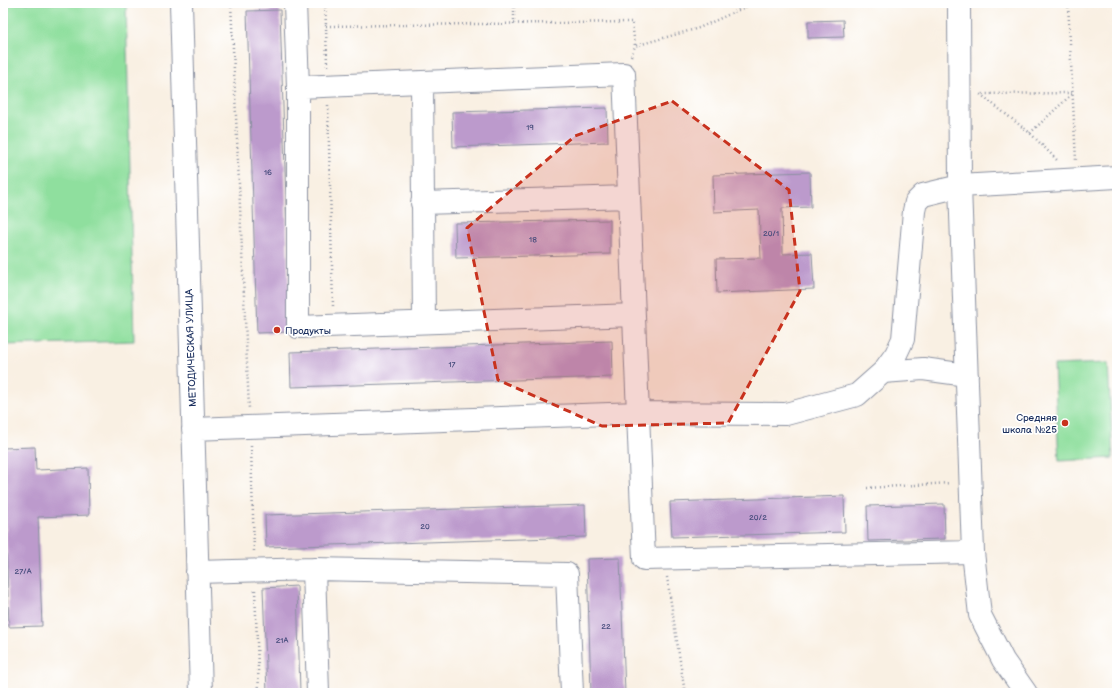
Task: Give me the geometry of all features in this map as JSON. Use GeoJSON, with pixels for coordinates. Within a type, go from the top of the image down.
{"type":"FeatureCollection","features":[{"type":"Feature","properties":{"kind":"street","name":"МЕТОДИЧЕСКАЯ УЛИЦА"},"geometry":{"type":"LineString","coordinates":[[181,3],[201,693]]}},
{"type":"Feature","properties":{"kind":"street"},"geometry":{"type":"LineString","coordinates":[[295,3],[298,87],[298,327],[634,315]]}},
{"type":"Feature","properties":{"kind":"street"},"geometry":{"type":"LineString","coordinates":[[959,3],[960,186],[974,552],[980,615],[1002,660],[1026,693]]}},
{"type":"Feature","properties":{"kind":"street"},"geometry":{"type":"LineString","coordinates":[[298,87],[624,74],[644,559],[974,552]]}},
{"type":"Feature","properties":{"kind":"street"},"geometry":{"type":"LineString","coordinates":[[422,82],[424,322]]}},
{"type":"Feature","properties":{"kind":"street"},"geometry":{"type":"LineString","coordinates":[[193,429],[638,413],[786,414],[857,395],[883,372],[896,354],[903,339],[914,211],[916,202],[923,195],[960,186],[1117,177]]}},
{"type":"Feature","properties":{"kind":"street"},"geometry":{"type":"LineString","coordinates":[[422,203],[629,197]]}},
{"type":"Feature","properties":{"kind":"street"},"geometry":{"type":"LineString","coordinates":[[883,372],[923,369],[967,375]]}},
{"type":"Feature","properties":{"kind":"street"},"geometry":{"type":"LineString","coordinates":[[314,568],[318,693]]}},
{"type":"Feature","properties":{"kind":"street"},"geometry":{"type":"LineString","coordinates":[[197,572],[314,568],[567,574],[572,693]]}},
{"type":"Feature","properties":{"kind":"path"},"geometry":{"type":"LineString","coordinates":[[231,3],[250,427],[259,693]]}},
{"type":"Feature","properties":{"kind":"path"},"geometry":{"type":"LineString","coordinates":[[325,3],[326,26]]}},
{"type":"Feature","properties":{"kind":"path"},"geometry":{"type":"LineString","coordinates":[[514,3],[514,24]]}},
{"type":"Feature","properties":{"kind":"path"},"geometry":{"type":"LineString","coordinates":[[624,74],[635,46],[699,28],[754,3]]}},
{"type":"Feature","properties":{"kind":"path"},"geometry":{"type":"LineString","coordinates":[[1068,3],[1077,179]]}},
{"type":"Feature","properties":{"kind":"path"},"geometry":{"type":"LineString","coordinates":[[1073,93],[980,94],[1030,133],[1077,179]]}},
{"type":"Feature","properties":{"kind":"path"},"geometry":{"type":"LineString","coordinates":[[1030,133],[1073,93]]}},
{"type":"Feature","properties":{"kind":"path"},"geometry":{"type":"LineString","coordinates":[[867,488],[971,481]]}},
{"type":"Feature","properties":{"kind":"path"},"geometry":{"type":"LineString","coordinates":[[665,559],[685,693]]}},
{"type":"Feature","properties":{"kind":"highlighted area"},"geometry":{"type":"Polygon","coordinates":[[[672,101],[789,190],[800,291],[728,423],[602,426],[498,380],[467,228],[575,136],[672,101]]]}},
{"type":"Feature","properties":{"kind":"green space"},"geometry":{"type":"Polygon","coordinates":[[[3,3],[126,3],[134,341],[3,345],[3,3]]]}},
{"type":"Feature","properties":{"kind":"green space"},"geometry":{"type":"Polygon","coordinates":[[[1108,363],[1113,458],[1059,461],[1054,365],[1108,363]]]}},
{"type":"Feature","properties":{"kind":"building"},"geometry":{"type":"Polygon","coordinates":[[[280,10],[290,332],[257,333],[247,11],[280,10]]]}},
{"type":"Feature","properties":{"kind":"building"},"geometry":{"type":"Polygon","coordinates":[[[843,20],[844,37],[808,38],[808,21],[843,20]]]}},
{"type":"Feature","properties":{"kind":"building"},"geometry":{"type":"Polygon","coordinates":[[[607,108],[608,142],[453,147],[452,112],[607,108]]]}},
{"type":"Feature","properties":{"kind":"building"},"geometry":{"type":"Polygon","coordinates":[[[810,172],[811,207],[782,208],[783,254],[812,253],[814,289],[717,293],[716,259],[761,258],[759,210],[714,212],[713,175],[810,172]]]}},
{"type":"Feature","properties":{"kind":"building"},"geometry":{"type":"Polygon","coordinates":[[[610,220],[610,254],[456,258],[455,223],[610,220]]]}},
{"type":"Feature","properties":{"kind":"building"},"geometry":{"type":"Polygon","coordinates":[[[612,341],[613,377],[291,387],[290,352],[612,341]]]}},
{"type":"Feature","properties":{"kind":"building"},"geometry":{"type":"Polygon","coordinates":[[[35,447],[36,470],[88,468],[89,515],[38,517],[42,626],[9,627],[3,448],[35,447]]]}},
{"type":"Feature","properties":{"kind":"building"},"geometry":{"type":"Polygon","coordinates":[[[844,496],[845,532],[672,537],[670,502],[844,496]]]}},
{"type":"Feature","properties":{"kind":"building"},"geometry":{"type":"Polygon","coordinates":[[[944,504],[945,539],[868,541],[867,506],[944,504]]]}},
{"type":"Feature","properties":{"kind":"building"},"geometry":{"type":"Polygon","coordinates":[[[585,505],[586,537],[266,547],[265,515],[585,505]]]}},
{"type":"Feature","properties":{"kind":"building"},"geometry":{"type":"Polygon","coordinates":[[[620,558],[625,693],[591,693],[587,559],[620,558]]]}},
{"type":"Feature","properties":{"kind":"building"},"geometry":{"type":"Polygon","coordinates":[[[297,586],[300,693],[267,693],[263,588],[297,586]]]}},
{"type":"Feature","properties":{"kind":"place","name":"Продукты"},"geometry":{"type":"Point","coordinates":[277,330]}},
{"type":"Feature","properties":{"kind":"place","name":"Средняя школа №25"},"geometry":{"type":"Point","coordinates":[1065,423]}}]}
